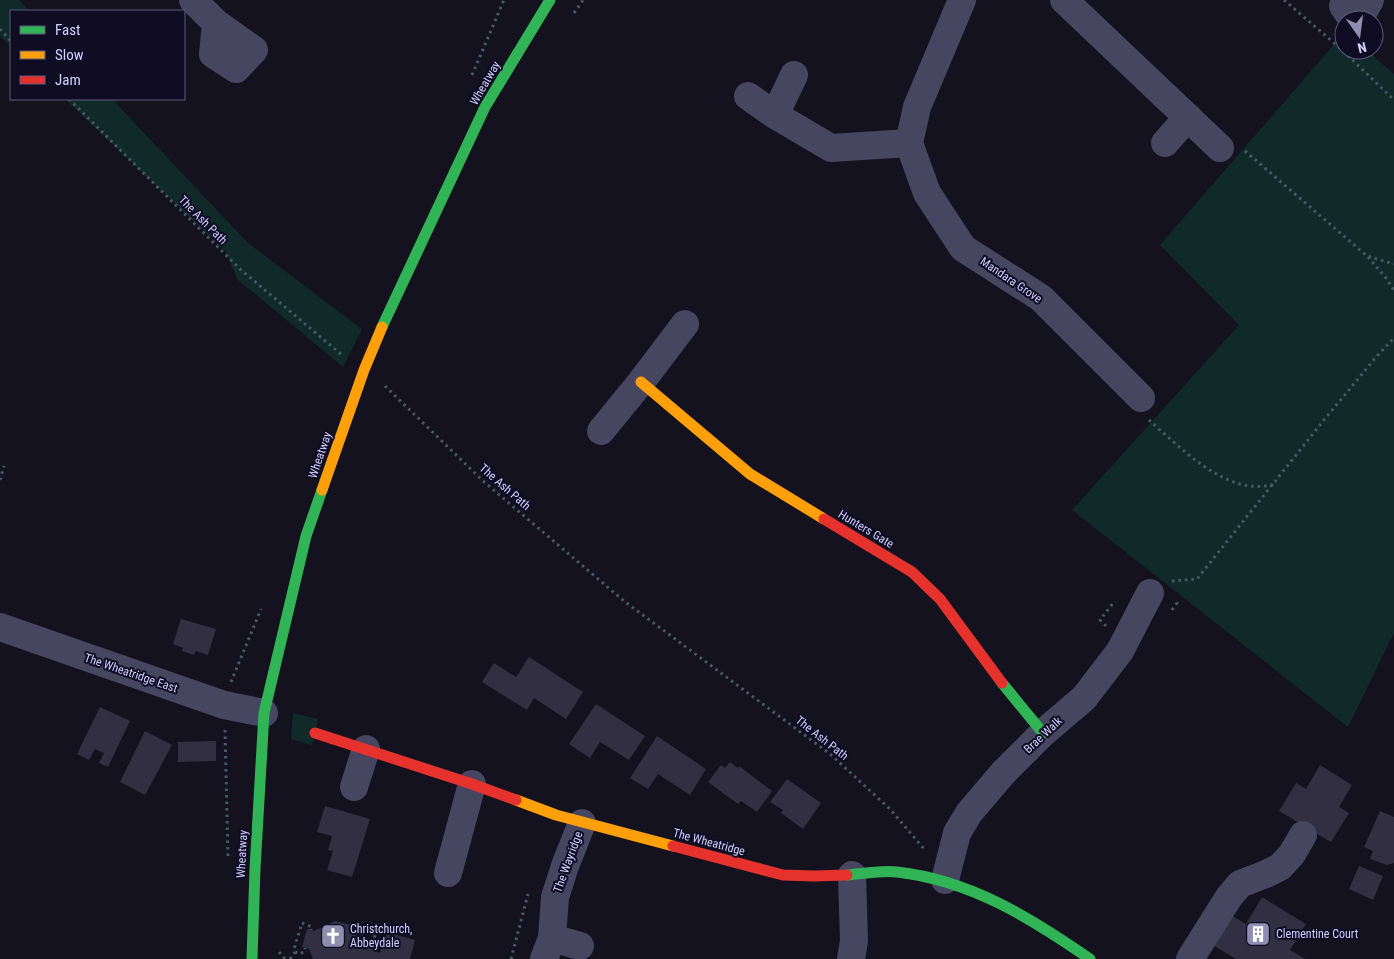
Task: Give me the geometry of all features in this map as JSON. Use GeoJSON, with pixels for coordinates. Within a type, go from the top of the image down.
{"type":"FeatureCollection","features":[{"type":"Feature","properties":{"kind":"street"},"geometry":{"type":"LineString","coordinates":[[193,0],[216,23]]}},
{"type":"Feature","properties":{"kind":"street","name":"Wheatway"},"geometry":{"type":"LineString","coordinates":[[252,959],[264,713],[306,536],[364,370],[378,336],[486,107],[550,0]]}},
{"type":"Feature","properties":{"kind":"street"},"geometry":{"type":"LineString","coordinates":[[748,96],[775,115],[831,148],[909,143],[917,107],[962,0]]}},
{"type":"Feature","properties":{"kind":"street"},"geometry":{"type":"LineString","coordinates":[[1064,0],[1220,148]]}},
{"type":"Feature","properties":{"kind":"street"},"geometry":{"type":"LineString","coordinates":[[775,115],[794,75]]}},
{"type":"Feature","properties":{"kind":"street"},"geometry":{"type":"LineString","coordinates":[[1165,143],[1188,117]]}},
{"type":"Feature","properties":{"kind":"street","name":"Mandara Grove"},"geometry":{"type":"LineString","coordinates":[[909,143],[927,193],[963,248],[1041,298],[1141,398]]}},
{"type":"Feature","properties":{"kind":"street"},"geometry":{"type":"LineString","coordinates":[[601,431],[641,382],[684,324]]}},
{"type":"Feature","properties":{"kind":"street","name":"Hunters Gate"},"geometry":{"type":"LineString","coordinates":[[641,382],[750,474],[912,572],[940,599],[1014,700],[1043,734]]}},
{"type":"Feature","properties":{"kind":"street","name":"Brae Walk"},"geometry":{"type":"LineString","coordinates":[[946,873],[957,833],[969,813],[1003,772],[1084,698],[1120,651],[1150,593]]}},
{"type":"Feature","properties":{"kind":"street","name":"The Wheatridge East"},"geometry":{"type":"LineString","coordinates":[[0,627],[224,705],[264,713]]}},
{"type":"Feature","properties":{"kind":"street","name":"The Wheatridge"},"geometry":{"type":"LineString","coordinates":[[315,733],[472,784],[556,816],[782,875],[806,878],[896,872],[946,873],[1045,927],[1090,959]]}},
{"type":"Feature","properties":{"kind":"street"},"geometry":{"type":"LineString","coordinates":[[354,787],[366,749]]}},
{"type":"Feature","properties":{"kind":"street"},"geometry":{"type":"LineString","coordinates":[[448,873],[472,784]]}},
{"type":"Feature","properties":{"kind":"street","name":"The Wayridge"},"geometry":{"type":"LineString","coordinates":[[548,949],[556,897],[565,866],[582,823]]}},
{"type":"Feature","properties":{"kind":"street"},"geometry":{"type":"LineString","coordinates":[[1190,959],[1229,897],[1240,884],[1266,874],[1280,866],[1292,854],[1303,835]]}},
{"type":"Feature","properties":{"kind":"street"},"geometry":{"type":"LineString","coordinates":[[851,959],[854,941],[852,875]]}},
{"type":"Feature","properties":{"kind":"street"},"geometry":{"type":"LineString","coordinates":[[548,949],[580,946]]}},
{"type":"Feature","properties":{"kind":"path"},"geometry":{"type":"LineString","coordinates":[[572,17],[583,0]]}},
{"type":"Feature","properties":{"kind":"path"},"geometry":{"type":"LineString","coordinates":[[1284,0],[1340,48],[1394,100]]}},
{"type":"Feature","properties":{"kind":"path"},"geometry":{"type":"LineString","coordinates":[[0,29],[10,40]]}},
{"type":"Feature","properties":{"kind":"path","name":"The Ash Path"},"geometry":{"type":"LineString","coordinates":[[70,100],[240,269],[329,345],[385,386],[483,481],[624,601],[830,754],[890,809],[946,873]]}},
{"type":"Feature","properties":{"kind":"path"},"geometry":{"type":"LineString","coordinates":[[1220,148],[1224,152],[1235,141],[1367,256],[1394,290]]}},
{"type":"Feature","properties":{"kind":"path"},"geometry":{"type":"LineString","coordinates":[[1367,256],[1394,264]]}},
{"type":"Feature","properties":{"kind":"path"},"geometry":{"type":"LineString","coordinates":[[1150,593],[1161,583],[1197,579],[1377,356],[1394,338]]}},
{"type":"Feature","properties":{"kind":"path"},"geometry":{"type":"LineString","coordinates":[[1141,398],[1144,400],[1136,409],[1211,470],[1236,484],[1262,486],[1274,484]]}},
{"type":"Feature","properties":{"kind":"path"},"geometry":{"type":"LineString","coordinates":[[0,480],[4,466]]}},
{"type":"Feature","properties":{"kind":"path"},"geometry":{"type":"LineString","coordinates":[[224,705],[228,863]]}},
{"type":"Feature","properties":{"kind":"path"},"geometry":{"type":"LineString","coordinates":[[290,959],[295,952],[294,949],[302,923],[312,927],[311,930]]}},
{"type":"Feature","properties":{"kind":"path"},"geometry":{"type":"LineString","coordinates":[[376,931],[360,928],[366,940],[373,943],[376,931],[377,926]]}},
{"type":"Feature","properties":{"kind":"path"},"geometry":{"type":"LineString","coordinates":[[295,952],[300,954],[305,951],[305,948]]}},
{"type":"Feature","properties":{"kind":"green space"},"geometry":{"type":"Polygon","coordinates":[[[0,0],[19,0],[29,10],[10,10],[10,46],[0,36],[0,0]]]}},
{"type":"Feature","properties":{"kind":"green space"},"geometry":{"type":"Polygon","coordinates":[[[1334,45],[1334,60],[1378,60],[1394,74],[1394,633],[1348,727],[1072,510],[1239,325],[1160,245],[1334,45]]]}},
{"type":"Feature","properties":{"kind":"green space"},"geometry":{"type":"Polygon","coordinates":[[[66,100],[113,100],[248,243],[362,329],[343,367],[237,279],[226,252],[66,100]]]}},
{"type":"Feature","properties":{"kind":"green space"},"geometry":{"type":"Polygon","coordinates":[[[293,713],[318,719],[312,745],[291,739],[293,713]]]}},
{"type":"Feature","properties":{"kind":"building"},"geometry":{"type":"Polygon","coordinates":[[[181,619],[216,629],[208,655],[196,651],[194,655],[182,651],[183,648],[173,644],[181,619]]]}},
{"type":"Feature","properties":{"kind":"building"},"geometry":{"type":"Polygon","coordinates":[[[529,657],[583,692],[566,719],[534,698],[527,710],[482,682],[494,663],[516,677],[529,657]]]}},
{"type":"Feature","properties":{"kind":"building"},"geometry":{"type":"Polygon","coordinates":[[[596,704],[645,736],[629,760],[600,742],[590,758],[569,744],[596,704]]]}},
{"type":"Feature","properties":{"kind":"building"},"geometry":{"type":"Polygon","coordinates":[[[100,707],[130,721],[108,767],[99,763],[104,753],[95,749],[89,760],[77,754],[100,707]]]}},
{"type":"Feature","properties":{"kind":"building"},"geometry":{"type":"Polygon","coordinates":[[[145,731],[172,745],[145,795],[120,782],[145,731]]]}},
{"type":"Feature","properties":{"kind":"building"},"geometry":{"type":"Polygon","coordinates":[[[657,736],[706,769],[690,795],[658,774],[648,789],[630,778],[657,736]]]}},
{"type":"Feature","properties":{"kind":"building"},"geometry":{"type":"Polygon","coordinates":[[[216,741],[216,761],[178,762],[178,742],[216,741]]]}},
{"type":"Feature","properties":{"kind":"building"},"geometry":{"type":"Polygon","coordinates":[[[730,762],[738,768],[739,766],[772,791],[757,812],[741,801],[738,804],[708,782],[721,765],[725,768],[730,762]]]}},
{"type":"Feature","properties":{"kind":"building"},"geometry":{"type":"Polygon","coordinates":[[[1320,765],[1352,785],[1339,807],[1349,813],[1331,842],[1279,811],[1296,783],[1306,789],[1320,765]]]}},
{"type":"Feature","properties":{"kind":"building"},"geometry":{"type":"Polygon","coordinates":[[[787,779],[821,803],[803,829],[781,813],[783,810],[770,802],[787,779]]]}},
{"type":"Feature","properties":{"kind":"building"},"geometry":{"type":"Polygon","coordinates":[[[325,806],[370,819],[352,877],[327,870],[333,851],[328,850],[332,836],[317,832],[325,806]]]}},
{"type":"Feature","properties":{"kind":"building"},"geometry":{"type":"Polygon","coordinates":[[[1380,811],[1394,817],[1394,863],[1387,865],[1370,859],[1373,851],[1364,847],[1380,811]]]}},
{"type":"Feature","properties":{"kind":"building"},"geometry":{"type":"Polygon","coordinates":[[[1359,866],[1383,876],[1373,900],[1349,889],[1359,866]]]}},
{"type":"Feature","properties":{"kind":"building","name":"Clementine Court"},"geometry":{"type":"Polygon","coordinates":[[[1262,897],[1306,924],[1290,950],[1305,959],[1236,959],[1211,944],[1229,914],[1246,924],[1262,897]]]}},
{"type":"Feature","properties":{"kind":"building","name":"Christchurch, Abbeydale"},"geometry":{"type":"Polygon","coordinates":[[[335,921],[355,926],[366,950],[368,943],[379,946],[377,952],[380,953],[387,932],[415,940],[410,959],[313,959],[309,949],[302,947],[307,929],[314,931],[335,921]]]}},
{"type":"Feature","properties":{"kind":"traffic: fast"},"geometry":{"type":"LineString","coordinates":[[382,327],[485,107],[550,0]]}},
{"type":"Feature","properties":{"kind":"traffic: fast"},"geometry":{"type":"LineString","coordinates":[[252,959],[264,713],[306,536],[322,490]]}},
{"type":"Feature","properties":{"kind":"traffic: fast"},"geometry":{"type":"LineString","coordinates":[[1002,683],[1043,733]]}},
{"type":"Feature","properties":{"kind":"traffic: fast"},"geometry":{"type":"LineString","coordinates":[[847,875],[897,872],[924,876],[950,883],[999,903],[1045,929],[1090,959]]}},
{"type":"Feature","properties":{"kind":"traffic: slow"},"geometry":{"type":"LineString","coordinates":[[322,490],[364,370],[382,327]]}},
{"type":"Feature","properties":{"kind":"traffic: slow"},"geometry":{"type":"LineString","coordinates":[[641,382],[750,474],[824,519]]}},
{"type":"Feature","properties":{"kind":"traffic: slow"},"geometry":{"type":"LineString","coordinates":[[516,800],[556,815],[673,846]]}},
{"type":"Feature","properties":{"kind":"traffic: jam"},"geometry":{"type":"LineString","coordinates":[[824,519],[912,572],[940,599],[1002,683]]}},
{"type":"Feature","properties":{"kind":"traffic: jam"},"geometry":{"type":"LineString","coordinates":[[315,733],[516,800]]}},
{"type":"Feature","properties":{"kind":"traffic: jam"},"geometry":{"type":"LineString","coordinates":[[673,846],[783,875],[847,875]]}},
{"type":"Feature","properties":{"kind":"place","name":"Clementine Court"},"geometry":{"type":"Point","coordinates":[1258,934]}},
{"type":"Feature","properties":{"kind":"place","name":"Christchurch, Abbeydale"},"geometry":{"type":"Point","coordinates":[333,936]}}]}
